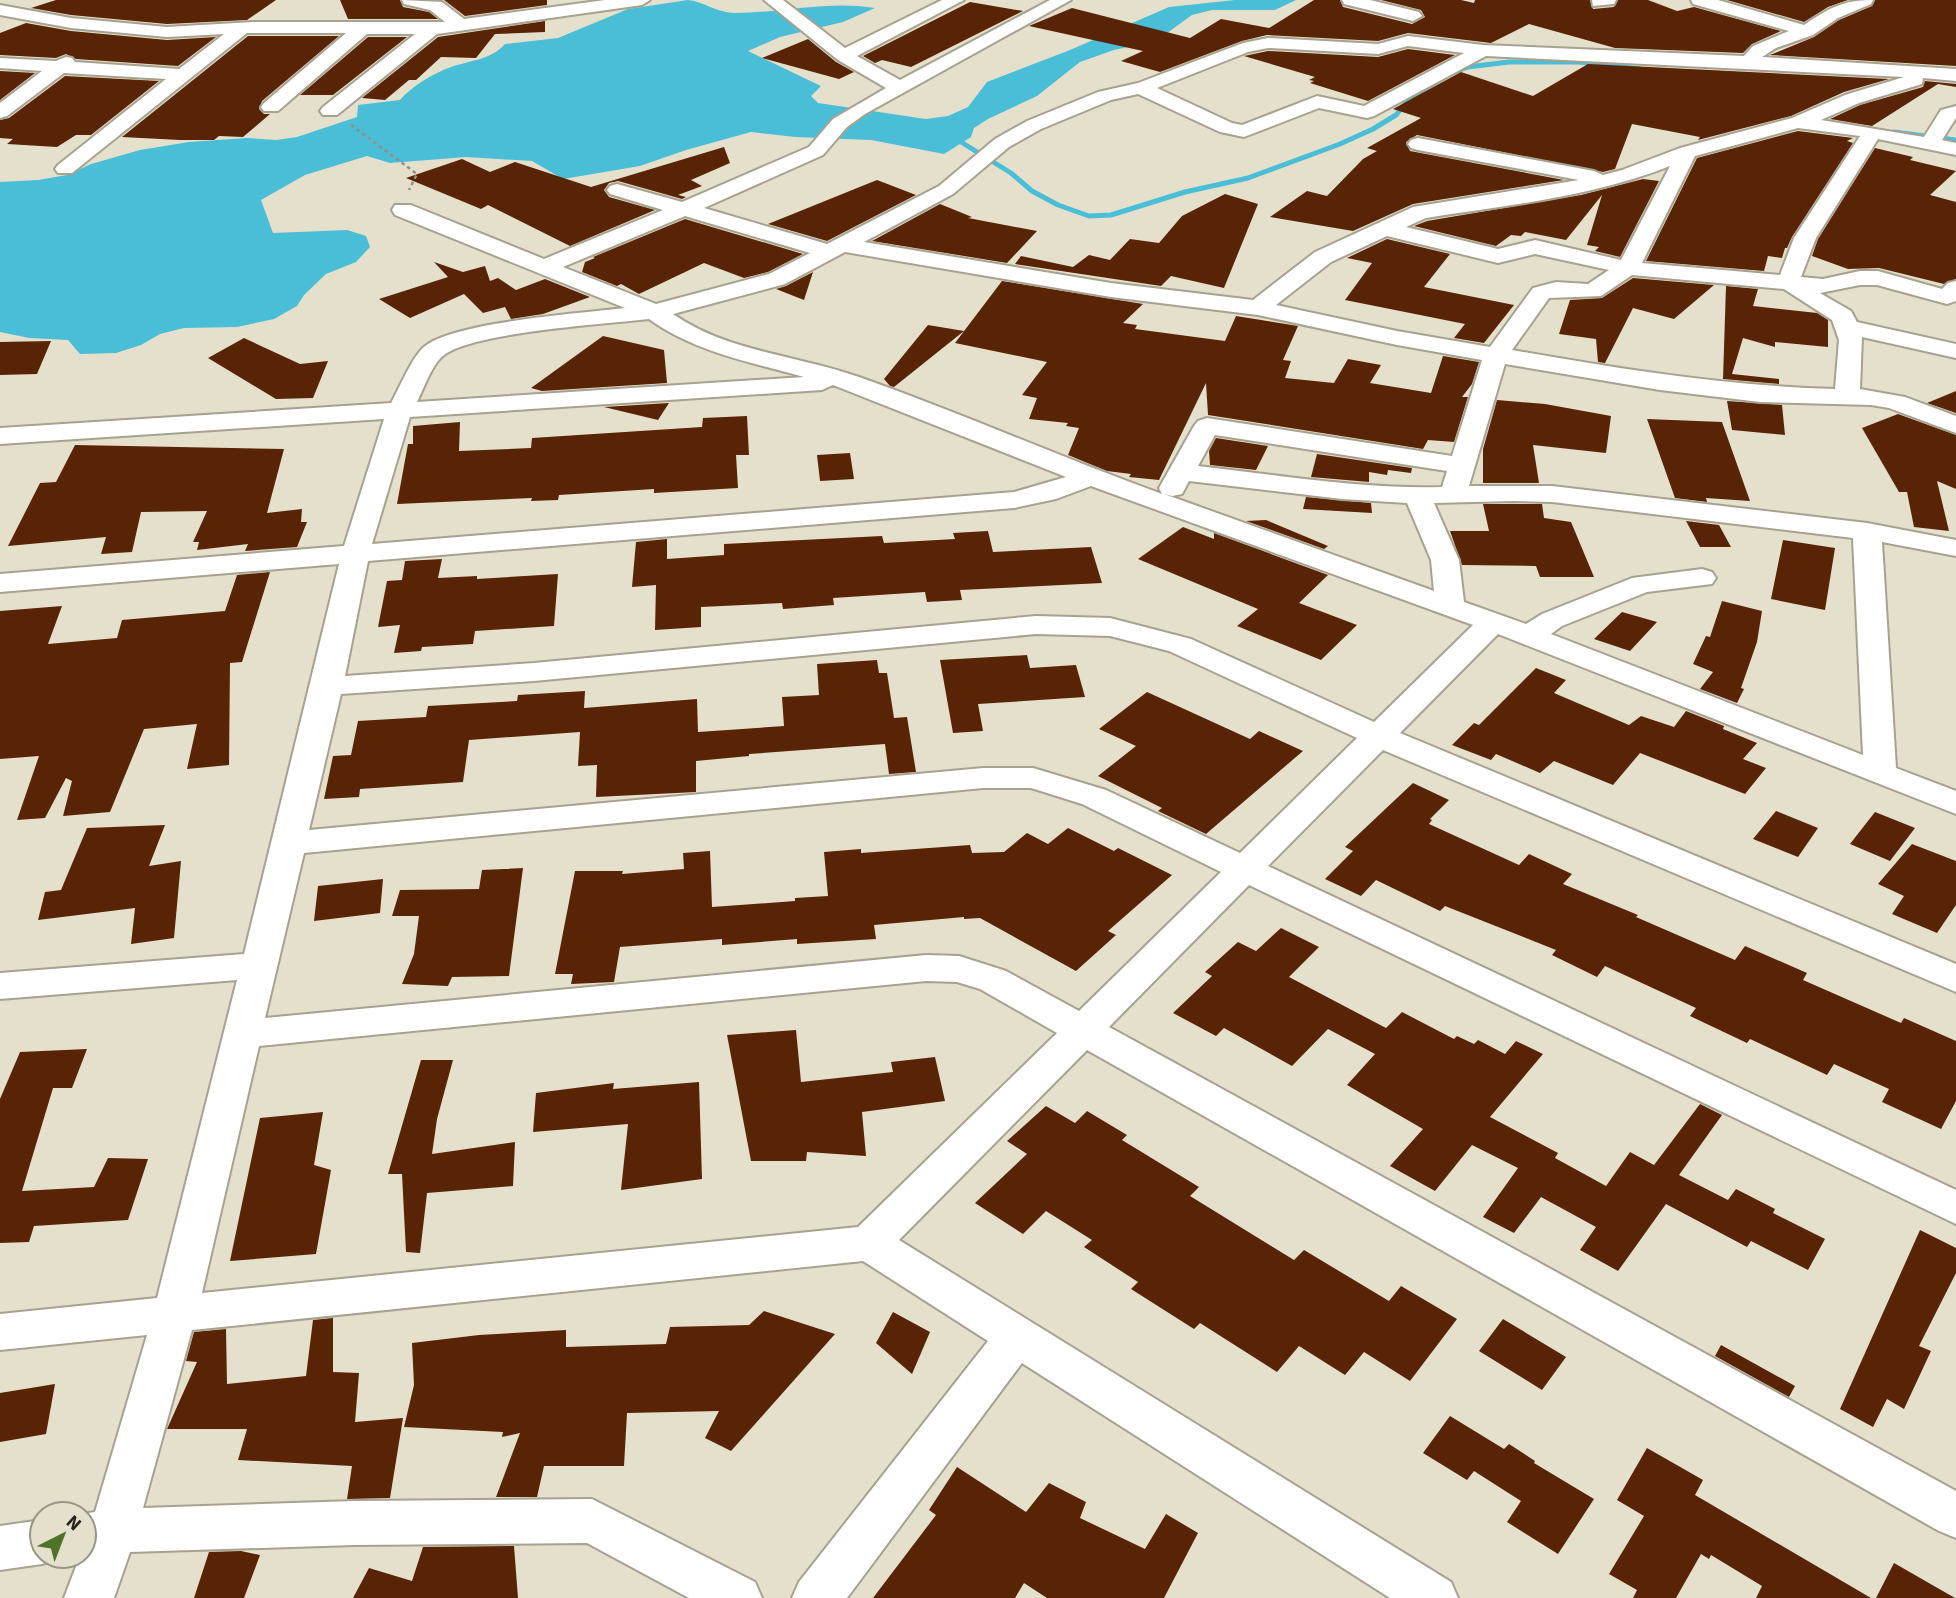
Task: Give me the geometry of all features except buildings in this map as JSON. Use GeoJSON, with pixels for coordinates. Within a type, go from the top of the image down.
{"type":"FeatureCollection","features":[{"type":"Feature","properties":{"kind":"street"},"geometry":{"type":"LineString","coordinates":[[410,0],[436,6],[460,25]]}},
{"type":"Feature","properties":{"kind":"street"},"geometry":{"type":"LineString","coordinates":[[330,111],[427,33],[576,4],[642,0]]}},
{"type":"Feature","properties":{"kind":"street"},"geometry":{"type":"LineString","coordinates":[[772,0],[844,56],[898,87]]}},
{"type":"Feature","properties":{"kind":"street"},"geometry":{"type":"LineString","coordinates":[[844,56],[891,30],[956,0]]}},
{"type":"Feature","properties":{"kind":"street"},"geometry":{"type":"LineString","coordinates":[[543,267],[816,151],[841,123],[898,87],[1063,0]]}},
{"type":"Feature","properties":{"kind":"street"},"geometry":{"type":"LineString","coordinates":[[1350,0],[1413,16]]}},
{"type":"Feature","properties":{"kind":"street"},"geometry":{"type":"LineString","coordinates":[[1699,0],[1807,32]]}},
{"type":"Feature","properties":{"kind":"street"},"geometry":{"type":"LineString","coordinates":[[1749,62],[1759,50],[1770,44],[1807,32],[1832,14],[1865,0]]}},
{"type":"Feature","properties":{"kind":"street"},"geometry":{"type":"LineString","coordinates":[[65,169],[182,75],[272,9]]}},
{"type":"Feature","properties":{"kind":"street"},"geometry":{"type":"LineString","coordinates":[[0,10],[71,23],[189,33],[247,27],[363,28],[497,38],[505,18]]}},
{"type":"Feature","properties":{"kind":"street"},"geometry":{"type":"LineString","coordinates":[[9,28],[31,17]]}},
{"type":"Feature","properties":{"kind":"street"},"geometry":{"type":"LineString","coordinates":[[47,36],[71,23]]}},
{"type":"Feature","properties":{"kind":"street"},"geometry":{"type":"LineString","coordinates":[[271,107],[363,28]]}},
{"type":"Feature","properties":{"kind":"street"},"geometry":{"type":"LineString","coordinates":[[0,112],[60,66],[122,29]]}},
{"type":"Feature","properties":{"kind":"street"},"geometry":{"type":"LineString","coordinates":[[737,1598],[592,1521],[355,1523],[98,1533],[175,1314],[327,686],[356,552],[399,411],[432,352],[454,340],[489,332],[654,311],[757,286],[946,190],[1002,143],[1034,125],[1105,96],[1144,87],[1254,44],[1378,50],[1408,41],[1483,51],[1749,62],[1956,75]]}},
{"type":"Feature","properties":{"kind":"street"},"geometry":{"type":"LineString","coordinates":[[0,62],[24,48]]}},
{"type":"Feature","properties":{"kind":"street"},"geometry":{"type":"LineString","coordinates":[[1144,87],[1145,90],[1227,128],[1244,131],[1317,102],[1367,112],[1483,51]]}},
{"type":"Feature","properties":{"kind":"street"},"geometry":{"type":"LineString","coordinates":[[1258,308],[1323,257],[1433,209],[1524,197],[1610,180],[1687,152],[1799,122],[1852,99],[1930,75],[1956,58]]}},
{"type":"Feature","properties":{"kind":"street"},"geometry":{"type":"LineString","coordinates":[[0,62],[182,75]]}},
{"type":"Feature","properties":{"kind":"street"},"geometry":{"type":"LineString","coordinates":[[1930,143],[1948,114],[1956,112]]}},
{"type":"Feature","properties":{"kind":"street"},"geometry":{"type":"LineString","coordinates":[[1799,122],[1873,132],[1956,149]]}},
{"type":"Feature","properties":{"kind":"street"},"geometry":{"type":"LineString","coordinates":[[1788,283],[1805,238],[1873,132]]}},
{"type":"Feature","properties":{"kind":"street"},"geometry":{"type":"LineString","coordinates":[[1418,144],[1610,180]]}},
{"type":"Feature","properties":{"kind":"street"},"geometry":{"type":"LineString","coordinates":[[1453,494],[1496,355],[1541,293],[1556,289],[1593,291],[1628,268],[1687,152]]}},
{"type":"Feature","properties":{"kind":"street"},"geometry":{"type":"LineString","coordinates":[[617,190],[682,210],[835,248],[1111,290],[1258,308],[1397,338],[1660,383],[1760,394],[1847,395],[1896,402],[1953,421]]}},
{"type":"Feature","properties":{"kind":"street"},"geometry":{"type":"LineString","coordinates":[[403,210],[654,311],[679,329],[709,343],[848,381],[1091,477],[1528,635],[1956,803]]}},
{"type":"Feature","properties":{"kind":"street"},"geometry":{"type":"LineString","coordinates":[[1387,229],[1498,256],[1506,256],[1521,247],[1535,247],[1628,268],[1823,286],[1860,278],[1878,278],[1947,297],[1956,288]]}},
{"type":"Feature","properties":{"kind":"street"},"geometry":{"type":"LineString","coordinates":[[1788,283],[1843,316],[1851,340],[1847,395]]}},
{"type":"Feature","properties":{"kind":"street"},"geometry":{"type":"LineString","coordinates":[[1848,327],[1956,351]]}},
{"type":"Feature","properties":{"kind":"street"},"geometry":{"type":"LineString","coordinates":[[0,436],[848,381]]}},
{"type":"Feature","properties":{"kind":"street"},"geometry":{"type":"LineString","coordinates":[[1164,502],[1207,426],[1461,465]]}},
{"type":"Feature","properties":{"kind":"street"},"geometry":{"type":"LineString","coordinates":[[1181,472],[1349,491],[1417,495],[1509,491],[1552,494],[1867,531],[1956,548]]}},
{"type":"Feature","properties":{"kind":"street"},"geometry":{"type":"LineString","coordinates":[[0,583],[1014,500],[1046,493],[1091,477]]}},
{"type":"Feature","properties":{"kind":"street"},"geometry":{"type":"LineString","coordinates":[[1417,495],[1445,560],[1450,606]]}},
{"type":"Feature","properties":{"kind":"street"},"geometry":{"type":"LineString","coordinates":[[1867,531],[1880,773]]}},
{"type":"Feature","properties":{"kind":"street"},"geometry":{"type":"LineString","coordinates":[[1528,635],[1552,620],[1642,584],[1702,578]]}},
{"type":"Feature","properties":{"kind":"street"},"geometry":{"type":"LineString","coordinates":[[869,1243],[1493,622]]}},
{"type":"Feature","properties":{"kind":"street"},"geometry":{"type":"LineString","coordinates":[[327,686],[534,672],[1036,625],[1110,627],[1180,645],[1378,736],[1956,979]]}},
{"type":"Feature","properties":{"kind":"street"},"geometry":{"type":"LineString","coordinates":[[289,843],[983,778],[1033,778],[1094,797],[1956,1208]]}},
{"type":"Feature","properties":{"kind":"street"},"geometry":{"type":"LineString","coordinates":[[0,986],[260,965]]}},
{"type":"Feature","properties":{"kind":"street"},"geometry":{"type":"LineString","coordinates":[[243,1034],[926,968],[959,969],[993,980],[1956,1517]]}},
{"type":"Feature","properties":{"kind":"street"},"geometry":{"type":"LineString","coordinates":[[0,1332],[869,1243],[1433,1598]]}},
{"type":"Feature","properties":{"kind":"street"},"geometry":{"type":"LineString","coordinates":[[817,1598],[1017,1336]]}},
{"type":"Feature","properties":{"kind":"street"},"geometry":{"type":"LineString","coordinates":[[0,1548],[28,1544]]}},
{"type":"Feature","properties":{"kind":"street"},"geometry":{"type":"LineString","coordinates":[[89,1598],[93,1570]]}},
{"type":"Feature","properties":{"kind":"path"},"geometry":{"type":"LineString","coordinates":[[330,111],[417,174]]}},
{"type":"Feature","properties":{"kind":"water"},"geometry":{"type":"Polygon","coordinates":[[[688,0],[734,13],[840,5],[875,8],[843,22],[780,37],[748,51],[821,86],[811,96],[818,103],[926,119],[948,116],[968,107],[987,82],[1169,7],[1235,0],[1296,0],[1275,10],[1212,10],[1192,15],[1151,42],[1114,50],[1080,62],[1037,96],[974,128],[971,137],[944,154],[871,140],[751,132],[640,166],[563,179],[532,161],[466,157],[390,163],[367,156],[305,175],[261,200],[273,233],[347,230],[366,236],[370,247],[356,262],[326,274],[304,295],[297,306],[274,319],[237,327],[184,328],[160,334],[141,345],[116,353],[80,354],[68,340],[29,338],[0,332],[0,182],[67,175],[91,164],[140,150],[189,142],[297,137],[357,117],[358,105],[400,100],[430,77],[451,67],[487,56],[505,44],[558,38],[628,9],[688,0]]]}},
{"type":"Feature","properties":{"kind":"waterway"},"geometry":{"type":"LineString","coordinates":[[953,137],[1011,173],[1032,191],[1058,205],[1089,216],[1111,215],[1185,192],[1248,178],[1340,144],[1373,129],[1396,115],[1410,98],[1449,74],[1468,67],[1509,62],[1579,62],[1640,69]]}},
{"type":"Feature","properties":{"kind":"waterway"},"geometry":{"type":"LineString","coordinates":[[1894,132],[1956,140]]}}]}
